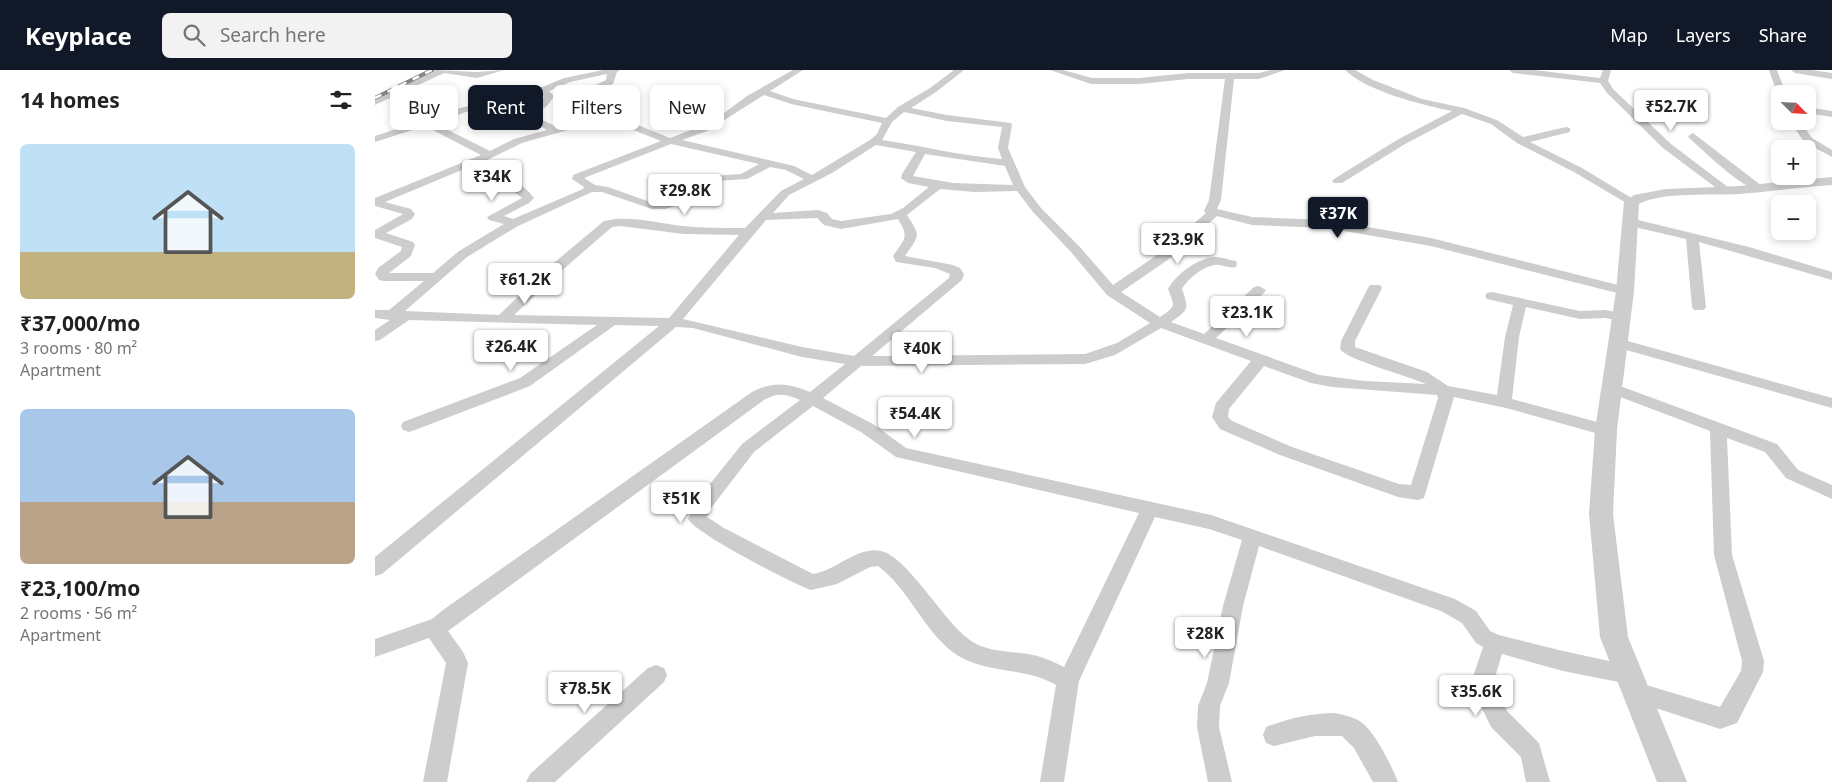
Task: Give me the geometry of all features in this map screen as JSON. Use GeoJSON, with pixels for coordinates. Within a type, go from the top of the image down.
{"type":"FeatureCollection","features":[{"type":"Feature","properties":{"kind":"street"},"geometry":{"type":"LineString","coordinates":[[375,102],[443,70],[477,75],[500,70]]}},
{"type":"Feature","properties":{"kind":"street"},"geometry":{"type":"LineString","coordinates":[[543,90],[567,80],[615,70]]}},
{"type":"Feature","properties":{"kind":"street"},"geometry":{"type":"LineString","coordinates":[[602,85],[610,82],[615,70]]}},
{"type":"Feature","properties":{"kind":"street"},"geometry":{"type":"LineString","coordinates":[[590,188],[590,186],[577,180],[577,177],[703,129],[723,118],[750,98],[799,70]]}},
{"type":"Feature","properties":{"kind":"street"},"geometry":{"type":"LineString","coordinates":[[375,568],[673,322],[748,232],[785,193],[833,168],[874,142],[881,136],[888,121],[901,109],[933,90],[961,70]]}},
{"type":"Feature","properties":{"kind":"street"},"geometry":{"type":"LineString","coordinates":[[1054,70],[1094,81],[1139,81],[1188,76],[1263,76],[1281,70]]}},
{"type":"Feature","properties":{"kind":"street"},"geometry":{"type":"LineString","coordinates":[[1349,70],[1370,82],[1419,100],[1461,110],[1494,122],[1521,141],[1578,170],[1631,212],[1691,237],[1754,252],[1832,276]]}},
{"type":"Feature","properties":{"kind":"street"},"geometry":{"type":"LineString","coordinates":[[1513,70],[1603,81],[1617,98],[1667,146],[1727,191]]}},
{"type":"Feature","properties":{"kind":"street"},"geometry":{"type":"LineString","coordinates":[[1603,81],[1607,70]]}},
{"type":"Feature","properties":{"kind":"street"},"geometry":{"type":"LineString","coordinates":[[1773,70],[1778,85]]}},
{"type":"Feature","properties":{"kind":"street"},"geometry":{"type":"LineString","coordinates":[[1795,70],[1832,76]]}},
{"type":"Feature","properties":{"kind":"street"},"geometry":{"type":"LineString","coordinates":[[1230,75],[1215,200],[1209,209],[1213,213],[1263,222],[1327,224],[1405,237],[1625,291]]}},
{"type":"Feature","properties":{"kind":"street"},"geometry":{"type":"LineString","coordinates":[[763,92],[791,101],[888,121]]}},
{"type":"Feature","properties":{"kind":"street"},"geometry":{"type":"LineString","coordinates":[[543,93],[549,94],[543,104]]}},
{"type":"Feature","properties":{"kind":"street"},"geometry":{"type":"LineString","coordinates":[[901,109],[968,121],[1005,124],[1007,127],[1003,148],[1021,188],[1037,210],[1112,292],[1160,323],[1328,382],[1444,391],[1478,396],[1606,430]]}},
{"type":"Feature","properties":{"kind":"street"},"geometry":{"type":"LineString","coordinates":[[1338,181],[1401,142],[1461,110]]}},
{"type":"Feature","properties":{"kind":"street"},"geometry":{"type":"LineString","coordinates":[[1816,111],[1832,114]]}},
{"type":"Feature","properties":{"kind":"street"},"geometry":{"type":"LineString","coordinates":[[640,128],[670,140],[790,168],[812,179]]}},
{"type":"Feature","properties":{"kind":"street"},"geometry":{"type":"LineString","coordinates":[[375,139],[401,130]]}},
{"type":"Feature","properties":{"kind":"street"},"geometry":{"type":"LineString","coordinates":[[441,130],[490,155]]}},
{"type":"Feature","properties":{"kind":"street"},"geometry":{"type":"LineString","coordinates":[[375,203],[470,164],[517,141],[556,130]]}},
{"type":"Feature","properties":{"kind":"street"},"geometry":{"type":"LineString","coordinates":[[1521,141],[1566,130]]}},
{"type":"Feature","properties":{"kind":"street"},"geometry":{"type":"LineString","coordinates":[[1802,130],[1809,140],[1832,154]]}},
{"type":"Feature","properties":{"kind":"street"},"geometry":{"type":"LineString","coordinates":[[1693,136],[1721,162],[1758,188]]}},
{"type":"Feature","properties":{"kind":"street"},"geometry":{"type":"LineString","coordinates":[[874,142],[923,149],[977,161],[1009,163]]}},
{"type":"Feature","properties":{"kind":"street"},"geometry":{"type":"LineString","coordinates":[[923,149],[907,174],[907,178],[914,181],[973,189],[1021,188]]}},
{"type":"Feature","properties":{"kind":"street"},"geometry":{"type":"LineString","coordinates":[[470,164],[501,176],[526,195],[528,198],[525,201],[493,217],[514,223]]}},
{"type":"Feature","properties":{"kind":"street"},"geometry":{"type":"LineString","coordinates":[[391,316],[463,254],[514,223],[590,188],[604,189],[653,206],[665,206],[674,204],[714,178],[743,178],[767,164]]}},
{"type":"Feature","properties":{"kind":"street"},"geometry":{"type":"LineString","coordinates":[[1672,782],[1615,637],[1601,514],[1606,430],[1625,291],[1631,212],[1637,198],[1662,194],[1727,191],[1832,181]]}},
{"type":"Feature","properties":{"kind":"street"},"geometry":{"type":"LineString","coordinates":[[762,217],[818,214],[823,216],[828,222],[841,225],[886,219],[901,214],[938,185]]}},
{"type":"Feature","properties":{"kind":"street"},"geometry":{"type":"LineString","coordinates":[[375,203],[407,211],[409,214],[378,233],[377,236],[409,245],[407,253],[383,271],[384,277],[435,277]]}},
{"type":"Feature","properties":{"kind":"street"},"geometry":{"type":"LineString","coordinates":[[518,205],[539,211]]}},
{"type":"Feature","properties":{"kind":"street"},"geometry":{"type":"LineString","coordinates":[[1112,292],[1168,255],[1196,231],[1213,213]]}},
{"type":"Feature","properties":{"kind":"street"},"geometry":{"type":"LineString","coordinates":[[901,214],[913,237],[899,256],[901,259],[941,264],[955,270],[957,274],[955,280],[858,361],[748,448],[704,504],[697,519],[717,533],[811,582],[827,581],[870,558],[883,560],[918,595],[925,606],[967,651],[1007,662],[1038,666],[1068,681]]}},
{"type":"Feature","properties":{"kind":"street"},"geometry":{"type":"LineString","coordinates":[[502,320],[554,270],[608,224],[620,222],[685,230],[748,232]]}},
{"type":"Feature","properties":{"kind":"street"},"geometry":{"type":"LineString","coordinates":[[1691,237],[1699,307]]}},
{"type":"Feature","properties":{"kind":"street"},"geometry":{"type":"LineString","coordinates":[[375,314],[502,320],[673,322],[693,324],[802,352],[858,361],[1085,359],[1113,350],[1181,309],[1175,289],[1179,281],[1207,263],[1219,261],[1231,264]]}},
{"type":"Feature","properties":{"kind":"street"},"geometry":{"type":"LineString","coordinates":[[1262,358],[1222,407],[1219,413],[1220,419],[1226,425],[1286,451],[1411,493],[1418,493],[1445,406],[1444,391],[1437,384],[1425,378],[1353,353],[1347,349],[1348,341],[1375,288]]}},
{"type":"Feature","properties":{"kind":"street"},"geometry":{"type":"LineString","coordinates":[[1207,339],[1259,290]]}},
{"type":"Feature","properties":{"kind":"street"},"geometry":{"type":"LineString","coordinates":[[1492,296],[1581,315],[1605,314],[1621,317]]}},
{"type":"Feature","properties":{"kind":"street"},"geometry":{"type":"LineString","coordinates":[[1505,403],[1512,337],[1520,302]]}},
{"type":"Feature","properties":{"kind":"street"},"geometry":{"type":"LineString","coordinates":[[375,337],[405,316]]}},
{"type":"Feature","properties":{"kind":"street"},"geometry":{"type":"LineString","coordinates":[[409,426],[525,382],[613,320]]}},
{"type":"Feature","properties":{"kind":"street"},"geometry":{"type":"LineString","coordinates":[[1617,342],[1832,403]]}},
{"type":"Feature","properties":{"kind":"street"},"geometry":{"type":"LineString","coordinates":[[1612,388],[1771,448],[1792,474],[1832,492]]}},
{"type":"Feature","properties":{"kind":"street"},"geometry":{"type":"LineString","coordinates":[[375,648],[439,626],[526,561],[766,392],[774,389],[784,389],[811,399],[875,433],[886,444],[902,453],[1211,522],[1448,605],[1469,617],[1483,637],[1495,643],[1563,661],[1633,683],[1720,718],[1729,715],[1752,672],[1753,661],[1722,549],[1718,428]]}},
{"type":"Feature","properties":{"kind":"street"},"geometry":{"type":"LineString","coordinates":[[1052,782],[1068,681],[1150,509]]}},
{"type":"Feature","properties":{"kind":"street"},"geometry":{"type":"LineString","coordinates":[[1220,782],[1208,727],[1209,706],[1218,683],[1233,606],[1252,537]]}},
{"type":"Feature","properties":{"kind":"street"},"geometry":{"type":"LineString","coordinates":[[435,782],[457,663],[454,653],[440,640],[437,633],[439,626]]}},
{"type":"Feature","properties":{"kind":"street"},"geometry":{"type":"LineString","coordinates":[[1495,643],[1485,674],[1489,700],[1499,719],[1531,751],[1538,782]]}},
{"type":"Feature","properties":{"kind":"street"},"geometry":{"type":"LineString","coordinates":[[538,782],[656,675]]}},
{"type":"Feature","properties":{"kind":"street"},"geometry":{"type":"LineString","coordinates":[[1274,735],[1333,722],[1343,725],[1353,730],[1363,740],[1386,782]]}},
{"type":"Feature","properties":{"kind":"railway"},"geometry":{"type":"LineString","coordinates":[[375,98],[432,70]]}}]}
